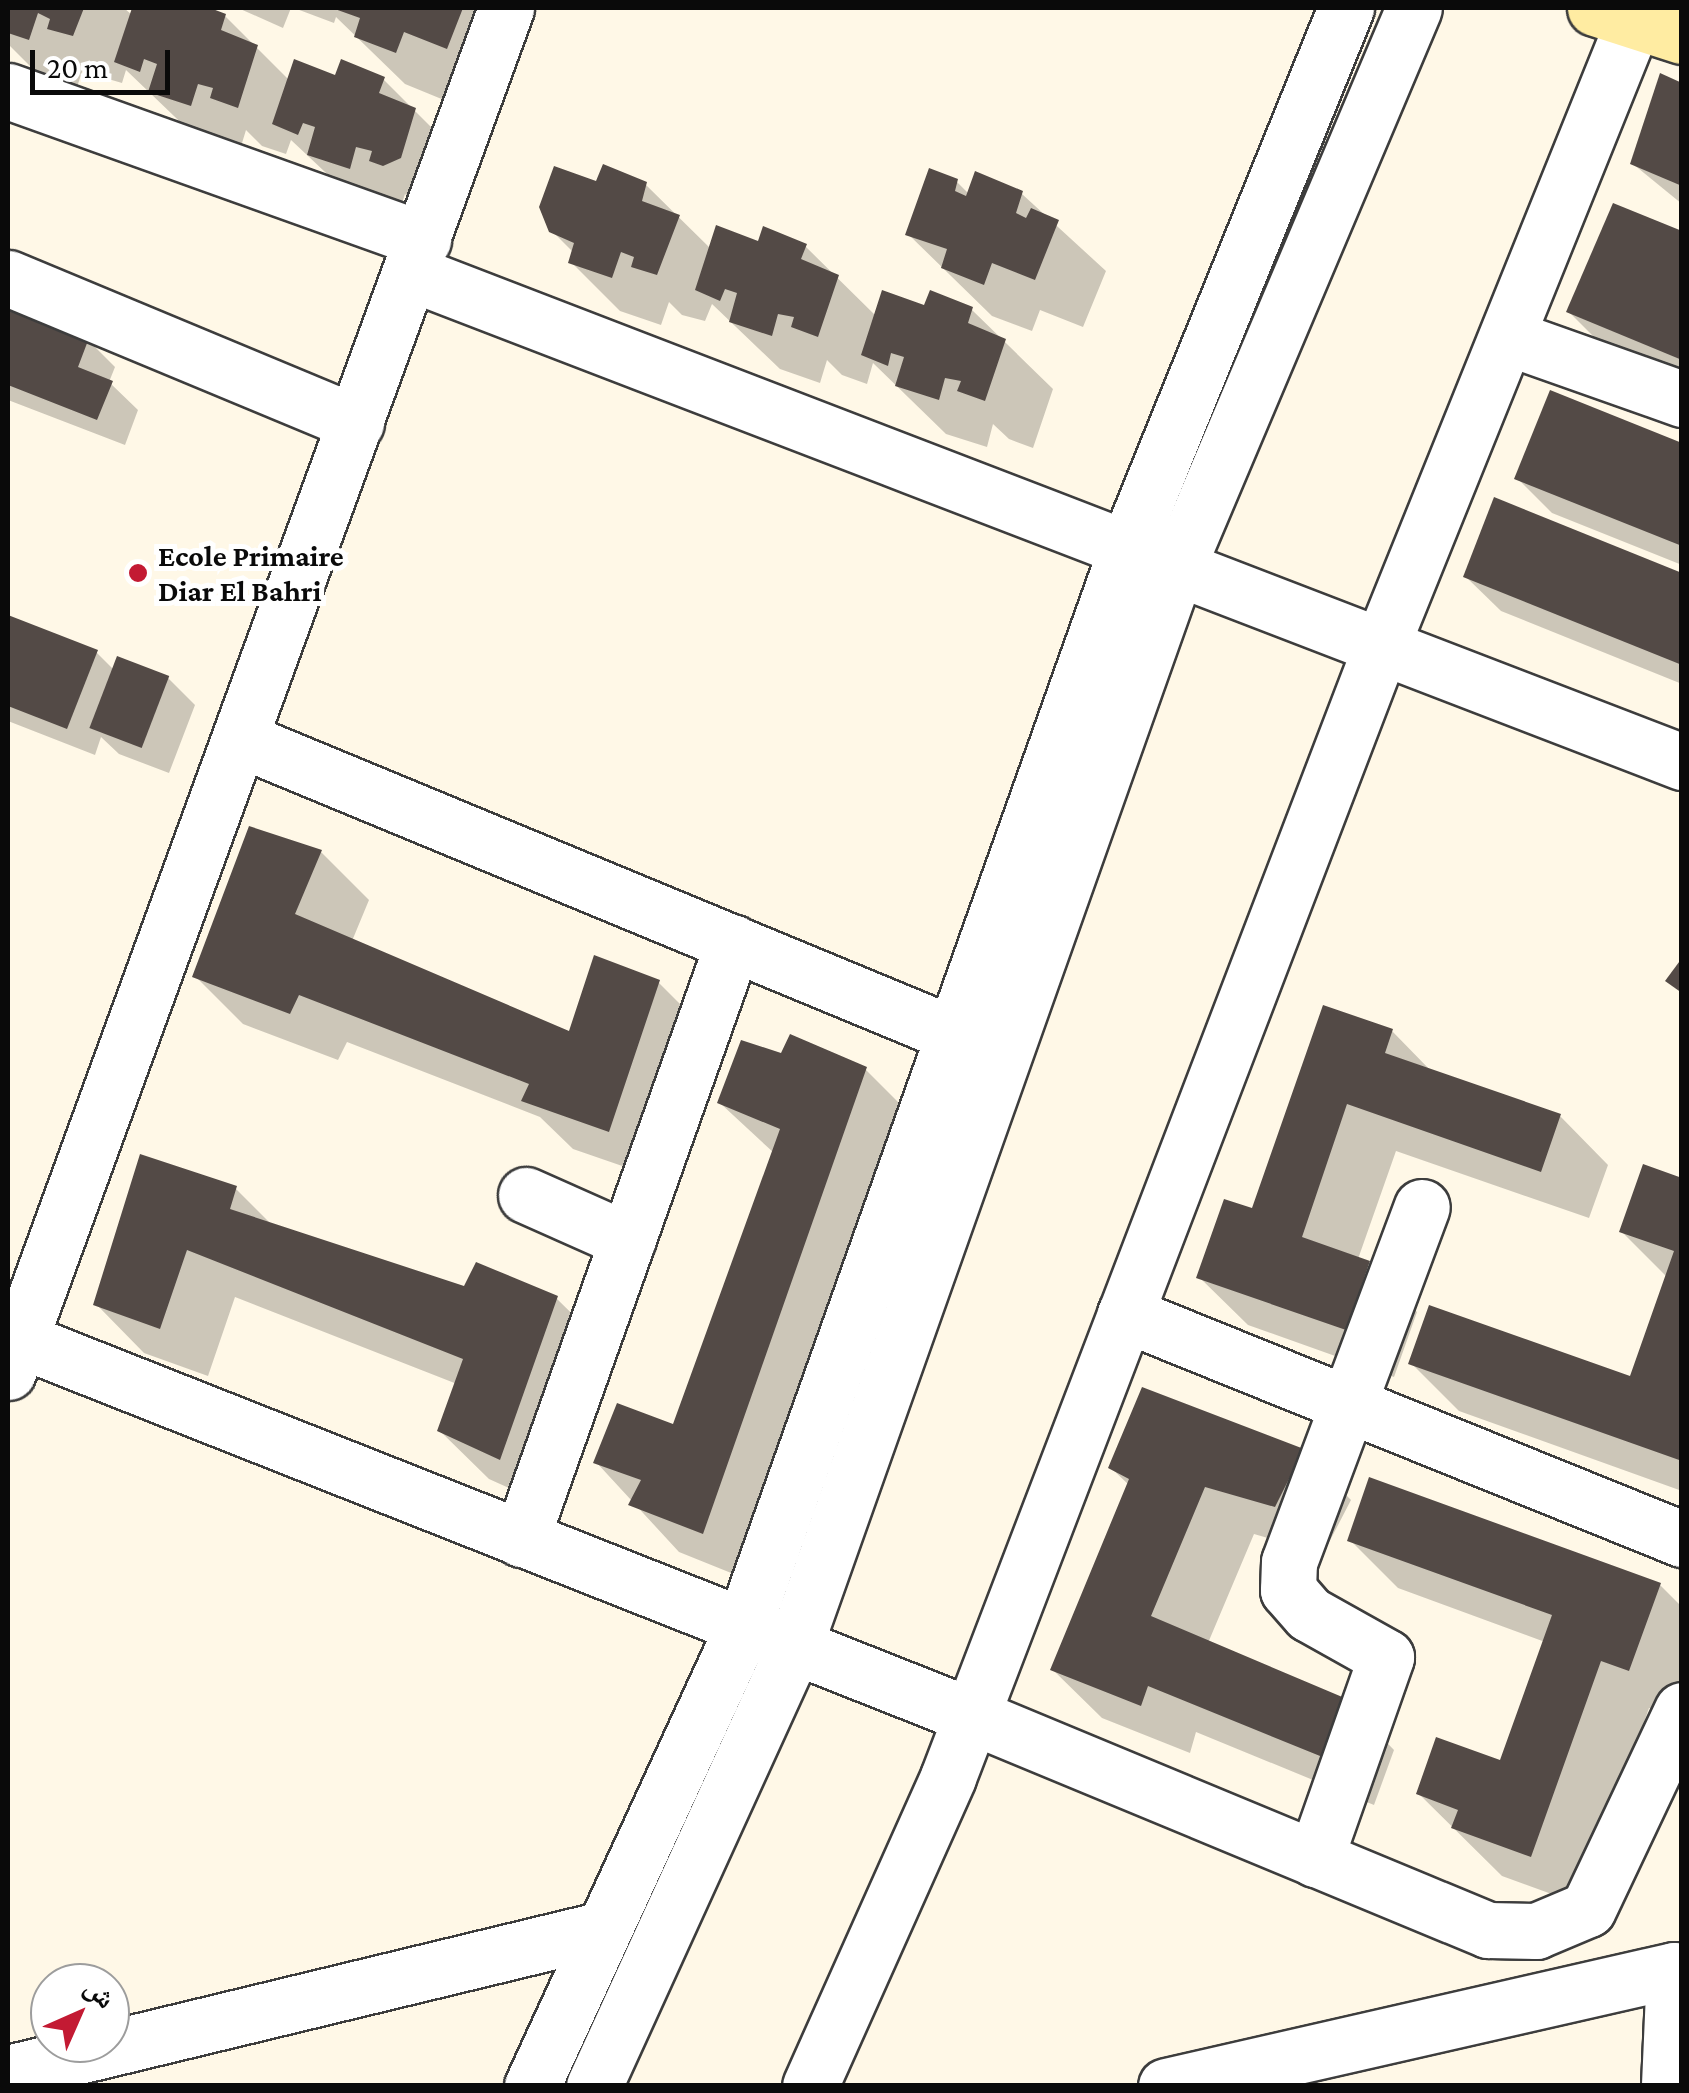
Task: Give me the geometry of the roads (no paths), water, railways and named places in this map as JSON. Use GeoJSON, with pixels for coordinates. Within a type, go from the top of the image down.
{"type":"FeatureCollection","features":[{"type":"Feature","properties":{"kind":"street"},"geometry":{"type":"LineString","coordinates":[[506,8],[242,740],[12,1349],[521,1539],[972,1716],[1488,1930],[1536,1931],[1588,1909],[1682,1710]]}},
{"type":"Feature","properties":{"kind":"street"},"geometry":{"type":"LineString","coordinates":[[532,2086],[742,1627],[950,1034],[1126,550],[1346,8]]}},
{"type":"Feature","properties":{"kind":"street"},"geometry":{"type":"LineString","coordinates":[[594,2086],[794,1647],[1176,570],[1414,8]]}},
{"type":"Feature","properties":{"kind":"street"},"geometry":{"type":"LineString","coordinates":[[810,2086],[972,1716],[1380,649],[1637,20]]}},
{"type":"Feature","properties":{"kind":"street"},"geometry":{"type":"LineString","coordinates":[[8,91],[1126,550],[1682,762]]}},
{"type":"Feature","properties":{"kind":"street"},"geometry":{"type":"LineString","coordinates":[[8,278],[356,423]]}},
{"type":"Feature","properties":{"kind":"street"},"geometry":{"type":"LineString","coordinates":[[1507,337],[1682,399]]}},
{"type":"Feature","properties":{"kind":"street"},"geometry":{"type":"LineString","coordinates":[[242,740],[950,1034]]}},
{"type":"Feature","properties":{"kind":"street"},"geometry":{"type":"LineString","coordinates":[[521,1539],[733,944]]}},
{"type":"Feature","properties":{"kind":"street"},"geometry":{"type":"LineString","coordinates":[[525,1197],[627,1240]]}},
{"type":"Feature","properties":{"kind":"street"},"geometry":{"type":"LineString","coordinates":[[1315,1859],[1386,1657],[1309,1614],[1288,1590],[1289,1562],[1352,1406],[1422,1206]]}},
{"type":"Feature","properties":{"kind":"street"},"geometry":{"type":"LineString","coordinates":[[1126,1314],[1682,1539]]}},
{"type":"Feature","properties":{"kind":"street"},"geometry":{"type":"LineString","coordinates":[[8,2073],[603,1928]]}},
{"type":"Feature","properties":{"kind":"street"},"geometry":{"type":"LineString","coordinates":[[1166,2086],[1678,1970],[1669,2086]]}},
{"type":"Feature","properties":{"kind":"place","name":"Ecole Primaire Diar El Bahri"},"geometry":{"type":"Point","coordinates":[138,573]}}]}
